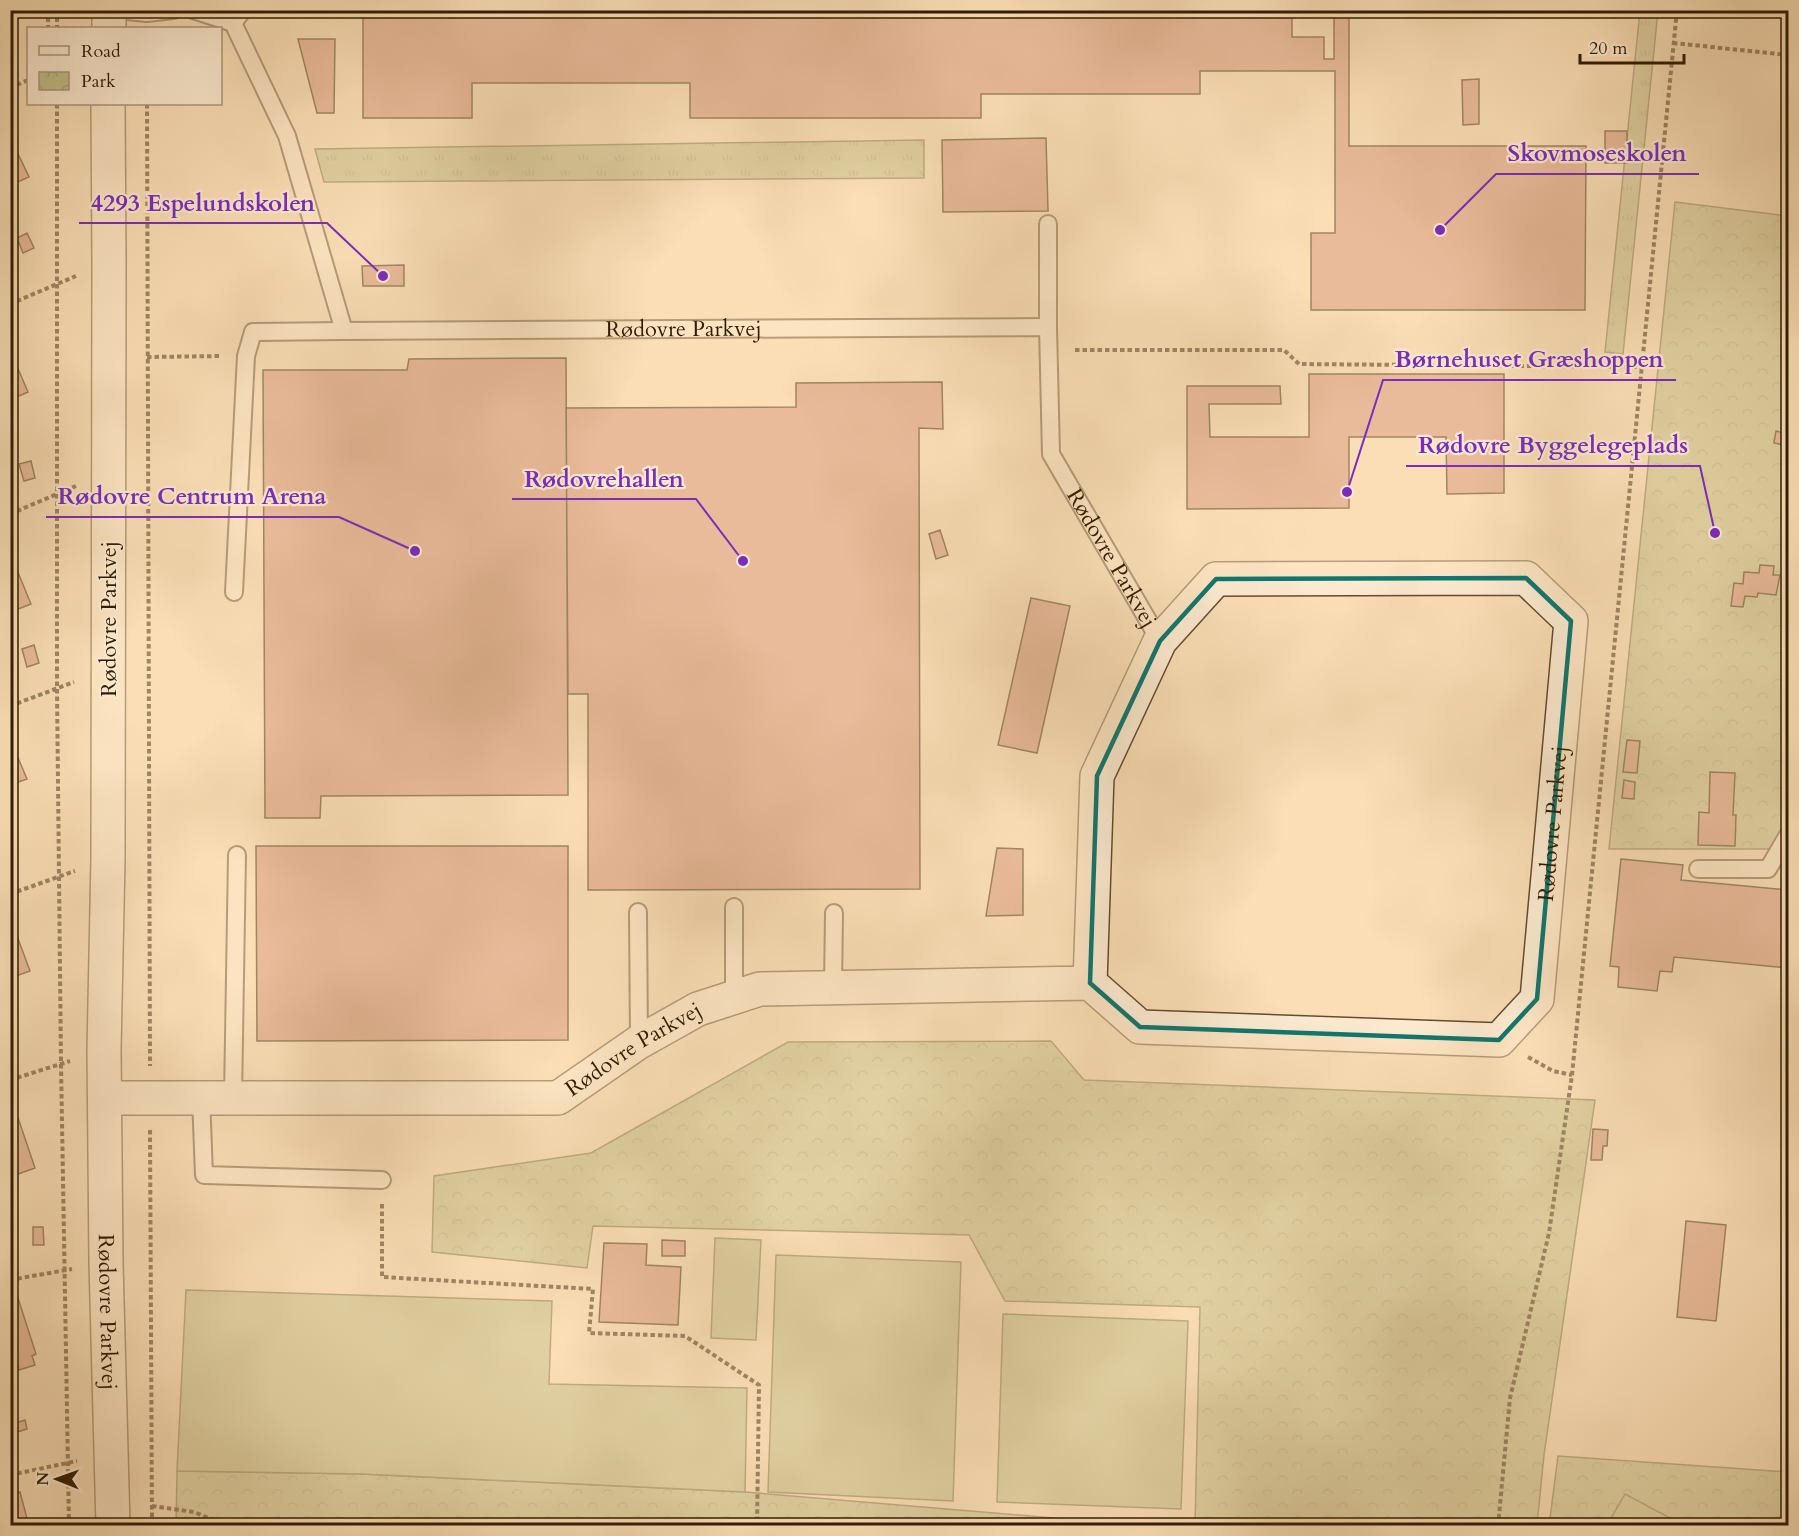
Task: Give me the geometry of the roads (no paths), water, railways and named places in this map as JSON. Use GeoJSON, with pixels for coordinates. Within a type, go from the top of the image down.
{"type":"FeatureCollection","features":[{"type":"Feature","properties":{"kind":"street"},"geometry":{"type":"LineString","coordinates":[[109,10],[109,27]]}},
{"type":"Feature","properties":{"kind":"street","name":"Rødovre Parkvej"},"geometry":{"type":"LineString","coordinates":[[108,105],[109,669],[104,1050],[106,1263],[113,1526]]}},
{"type":"Feature","properties":{"kind":"street","name":"Rødovre Parkvej"},"geometry":{"type":"LineString","coordinates":[[105,1098],[558,1098],[639,1042],[698,1009],[760,989],[1089,983],[1140,1027],[1499,1040],[1537,999],[1571,621],[1526,578],[1216,579],[1160,641],[1097,776],[1089,983]]}},
{"type":"Feature","properties":{"kind":"lane"},"geometry":{"type":"LineString","coordinates":[[117,10],[147,13],[173,10]]}},
{"type":"Feature","properties":{"kind":"lane"},"geometry":{"type":"LineString","coordinates":[[193,10],[238,17],[287,136],[344,331]]}},
{"type":"Feature","properties":{"kind":"lane"},"geometry":{"type":"LineString","coordinates":[[1048,224],[1048,327]]}},
{"type":"Feature","properties":{"kind":"lane","name":"Rødovre Parkvej"},"geometry":{"type":"LineString","coordinates":[[234,592],[246,356],[253,332],[1048,327],[1051,454],[1160,641]]}},
{"type":"Feature","properties":{"kind":"lane"},"geometry":{"type":"LineString","coordinates":[[1698,869],[1768,869],[1788,835]]}},
{"type":"Feature","properties":{"kind":"lane"},"geometry":{"type":"LineString","coordinates":[[237,855],[217,1098],[204,1175],[382,1180]]}},
{"type":"Feature","properties":{"kind":"lane"},"geometry":{"type":"LineString","coordinates":[[734,907],[734,997]]}},
{"type":"Feature","properties":{"kind":"lane"},"geometry":{"type":"LineString","coordinates":[[638,912],[639,1042]]}},
{"type":"Feature","properties":{"kind":"lane"},"geometry":{"type":"LineString","coordinates":[[833,988],[834,913]]}},
{"type":"Feature","properties":{"kind":"place","name":"Skovmoseskolen"},"geometry":{"type":"Point","coordinates":[1440,230]}},
{"type":"Feature","properties":{"kind":"place","name":"4293 Espelundskolen"},"geometry":{"type":"Point","coordinates":[383,276]}},
{"type":"Feature","properties":{"kind":"place","name":"Børnehuset Græshoppen"},"geometry":{"type":"Point","coordinates":[1347,492]}},
{"type":"Feature","properties":{"kind":"place","name":"Rødovre Byggelegeplads"},"geometry":{"type":"Point","coordinates":[1715,533]}},
{"type":"Feature","properties":{"kind":"place","name":"Rødovre Centrum Arena"},"geometry":{"type":"Point","coordinates":[415,551]}},
{"type":"Feature","properties":{"kind":"place","name":"Rødovrehallen"},"geometry":{"type":"Point","coordinates":[743,561]}}]}
